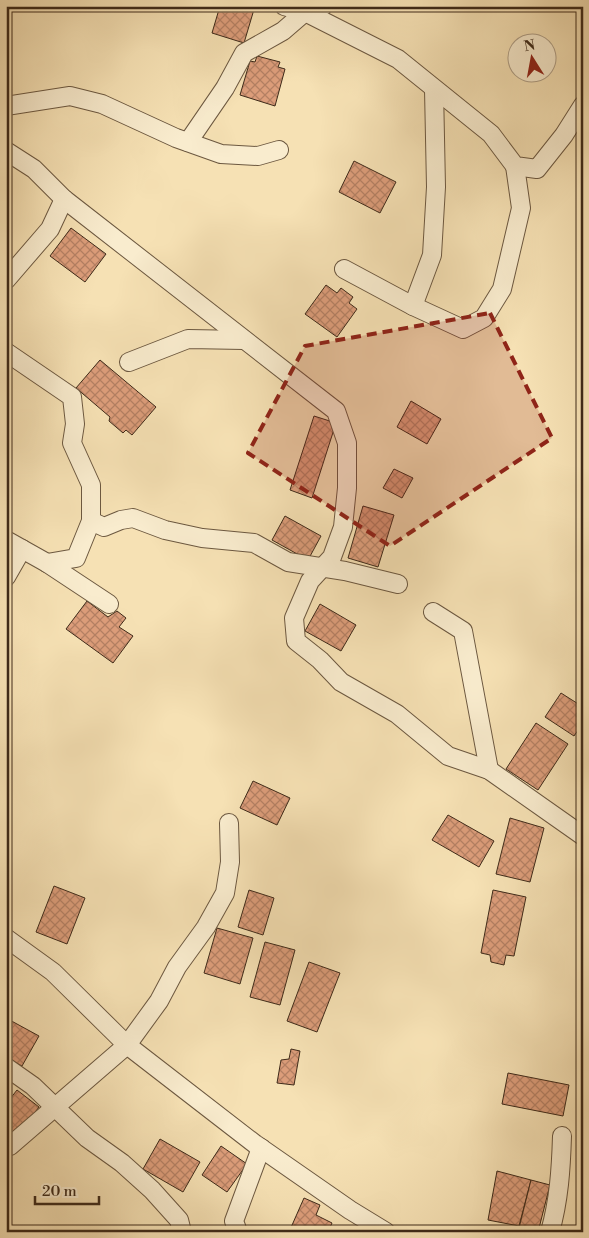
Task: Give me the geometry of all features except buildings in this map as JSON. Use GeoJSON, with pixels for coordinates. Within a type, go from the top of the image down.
{"type":"FeatureCollection","features":[{"type":"Feature","properties":{"kind":"street"},"geometry":{"type":"LineString","coordinates":[[284,6],[305,12],[398,59],[491,134],[515,166],[521,208],[502,289],[484,318],[463,329],[413,306],[344,269]]}},
{"type":"Feature","properties":{"kind":"street"},"geometry":{"type":"LineString","coordinates":[[188,142],[225,88],[244,53],[284,32],[305,12],[323,6]]}},
{"type":"Feature","properties":{"kind":"street"},"geometry":{"type":"LineString","coordinates":[[413,306],[432,255],[436,187],[434,89]]}},
{"type":"Feature","properties":{"kind":"street"},"geometry":{"type":"LineString","coordinates":[[6,106],[70,96],[102,104],[188,142],[221,154],[258,156],[279,150]]}},
{"type":"Feature","properties":{"kind":"street"},"geometry":{"type":"LineString","coordinates":[[515,166],[537,169],[564,136],[583,105]]}},
{"type":"Feature","properties":{"kind":"street"},"geometry":{"type":"LineString","coordinates":[[6,151],[34,169],[64,199],[336,411],[347,443],[347,488],[343,527],[332,557],[310,582],[294,618],[296,641],[320,660],[341,682],[397,714],[448,756],[489,770],[583,836]]}},
{"type":"Feature","properties":{"kind":"street"},"geometry":{"type":"LineString","coordinates":[[6,280],[50,228],[64,199]]}},
{"type":"Feature","properties":{"kind":"street"},"geometry":{"type":"LineString","coordinates":[[130,362],[188,339],[244,340]]}},
{"type":"Feature","properties":{"kind":"street"},"geometry":{"type":"LineString","coordinates":[[6,352],[72,397],[75,424],[72,443],[91,485],[91,521],[76,558],[47,563]]}},
{"type":"Feature","properties":{"kind":"street"},"geometry":{"type":"LineString","coordinates":[[91,521],[104,527],[121,520],[133,518],[165,530],[202,538],[254,543],[288,562],[345,571],[398,584]]}},
{"type":"Feature","properties":{"kind":"street"},"geometry":{"type":"LineString","coordinates":[[6,540],[47,563],[109,604]]}},
{"type":"Feature","properties":{"kind":"street"},"geometry":{"type":"LineString","coordinates":[[6,577],[22,549]]}},
{"type":"Feature","properties":{"kind":"street"},"geometry":{"type":"LineString","coordinates":[[433,612],[463,631],[489,770]]}},
{"type":"Feature","properties":{"kind":"street"},"geometry":{"type":"LineString","coordinates":[[6,1147],[10,1146],[126,1045],[159,1001],[176,967],[206,926],[225,893],[230,862],[229,823]]}},
{"type":"Feature","properties":{"kind":"street"},"geometry":{"type":"LineString","coordinates":[[6,938],[53,972],[126,1045],[261,1148],[350,1210],[386,1232]]}},
{"type":"Feature","properties":{"kind":"street"},"geometry":{"type":"LineString","coordinates":[[6,1067],[33,1086],[87,1138],[122,1163],[152,1190],[179,1220],[182,1232]]}},
{"type":"Feature","properties":{"kind":"street"},"geometry":{"type":"LineString","coordinates":[[550,1232],[556,1210],[562,1165],[562,1136]]}},
{"type":"Feature","properties":{"kind":"street"},"geometry":{"type":"LineString","coordinates":[[238,1232],[234,1221],[261,1148]]}},
{"type":"Feature","properties":{"kind":"highlighted area"},"geometry":{"type":"Polygon","coordinates":[[[490,313],[552,438],[390,546],[248,453],[305,346],[490,313]]]}}]}
